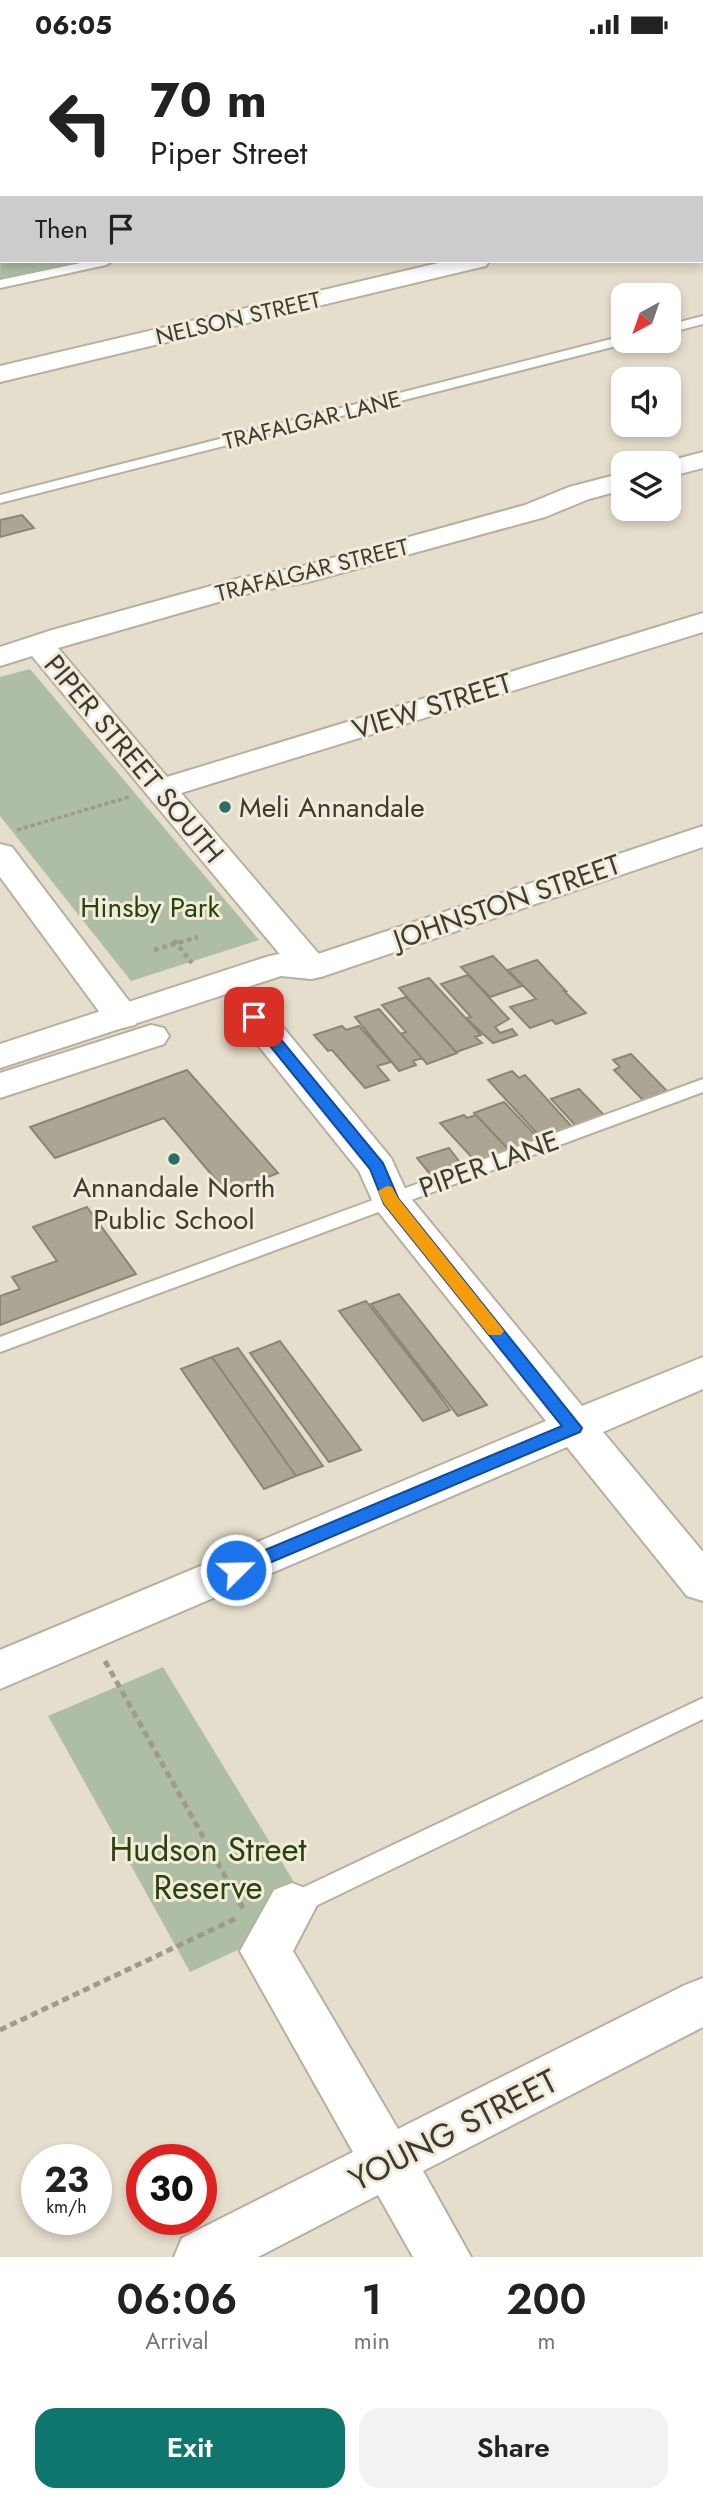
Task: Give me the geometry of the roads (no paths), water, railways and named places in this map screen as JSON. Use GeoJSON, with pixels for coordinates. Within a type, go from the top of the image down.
{"type":"FeatureCollection","features":[{"type":"Feature","properties":{"kind":"street","name":"NELSON STREET"},"geometry":{"type":"LineString","coordinates":[[0,375],[469,263]]}},
{"type":"Feature","properties":{"kind":"street"},"geometry":{"type":"LineString","coordinates":[[681,466],[703,460]]}},
{"type":"Feature","properties":{"kind":"street","name":"TRAFALGAR STREET"},"geometry":{"type":"LineString","coordinates":[[0,657],[240,587],[298,576],[535,510],[611,484]]}},
{"type":"Feature","properties":{"kind":"street","name":"VIEW STREET"},"geometry":{"type":"LineString","coordinates":[[148,792],[703,622]]}},
{"type":"Feature","properties":{"kind":"street","name":"PIPER STREET SOUTH"},"geometry":{"type":"LineString","coordinates":[[39,646],[148,792],[311,968]]}},
{"type":"Feature","properties":{"kind":"street","name":"JOHNSTON STREET"},"geometry":{"type":"LineString","coordinates":[[0,1056],[279,965],[311,968],[703,836]]}},
{"type":"Feature","properties":{"kind":"street"},"geometry":{"type":"LineString","coordinates":[[6,843],[122,1017]]}},
{"type":"Feature","properties":{"kind":"street","name":"JOHNSTON STREET"},"geometry":{"type":"LineString","coordinates":[[0,1086],[296,986],[311,968]]}},
{"type":"Feature","properties":{"kind":"street"},"geometry":{"type":"LineString","coordinates":[[245,1005],[377,1167],[390,1200],[573,1428],[703,1584]]}},
{"type":"Feature","properties":{"kind":"street"},"geometry":{"type":"LineString","coordinates":[[0,1670],[703,1371]]}},
{"type":"Feature","properties":{"kind":"street"},"geometry":{"type":"LineString","coordinates":[[292,1905],[266,1951],[443,2257]]}},
{"type":"Feature","properties":{"kind":"street","name":"YOUNG STREET"},"geometry":{"type":"LineString","coordinates":[[202,2257],[703,2001]]}},
{"type":"Feature","properties":{"kind":"lane"},"geometry":{"type":"LineString","coordinates":[[0,284],[97,263]]}},
{"type":"Feature","properties":{"kind":"lane"},"geometry":{"type":"LineString","coordinates":[[681,326],[703,320]]}},
{"type":"Feature","properties":{"kind":"lane","name":"TRAFALGAR LANE"},"geometry":{"type":"LineString","coordinates":[[0,499],[611,343]]}},
{"type":"Feature","properties":{"kind":"lane","name":"PIPER LANE"},"geometry":{"type":"LineString","coordinates":[[0,1346],[703,1085]]}},
{"type":"Feature","properties":{"kind":"lane"},"geometry":{"type":"LineString","coordinates":[[292,1905],[703,1709]]}},
{"type":"Feature","properties":{"kind":"place","name":"Meli Annandale"},"geometry":{"type":"Point","coordinates":[225,807]}},
{"type":"Feature","properties":{"kind":"place","name":"Annandale North Public School"},"geometry":{"type":"Point","coordinates":[174,1159]}},
{"type":"Feature","properties":{"kind":"park label","name":"Hinsby Park"},"geometry":{"type":"Point","coordinates":[150,907]}},
{"type":"Feature","properties":{"kind":"park label","name":"Hudson Street Reserve"},"geometry":{"type":"Point","coordinates":[208,1868]}}]}
